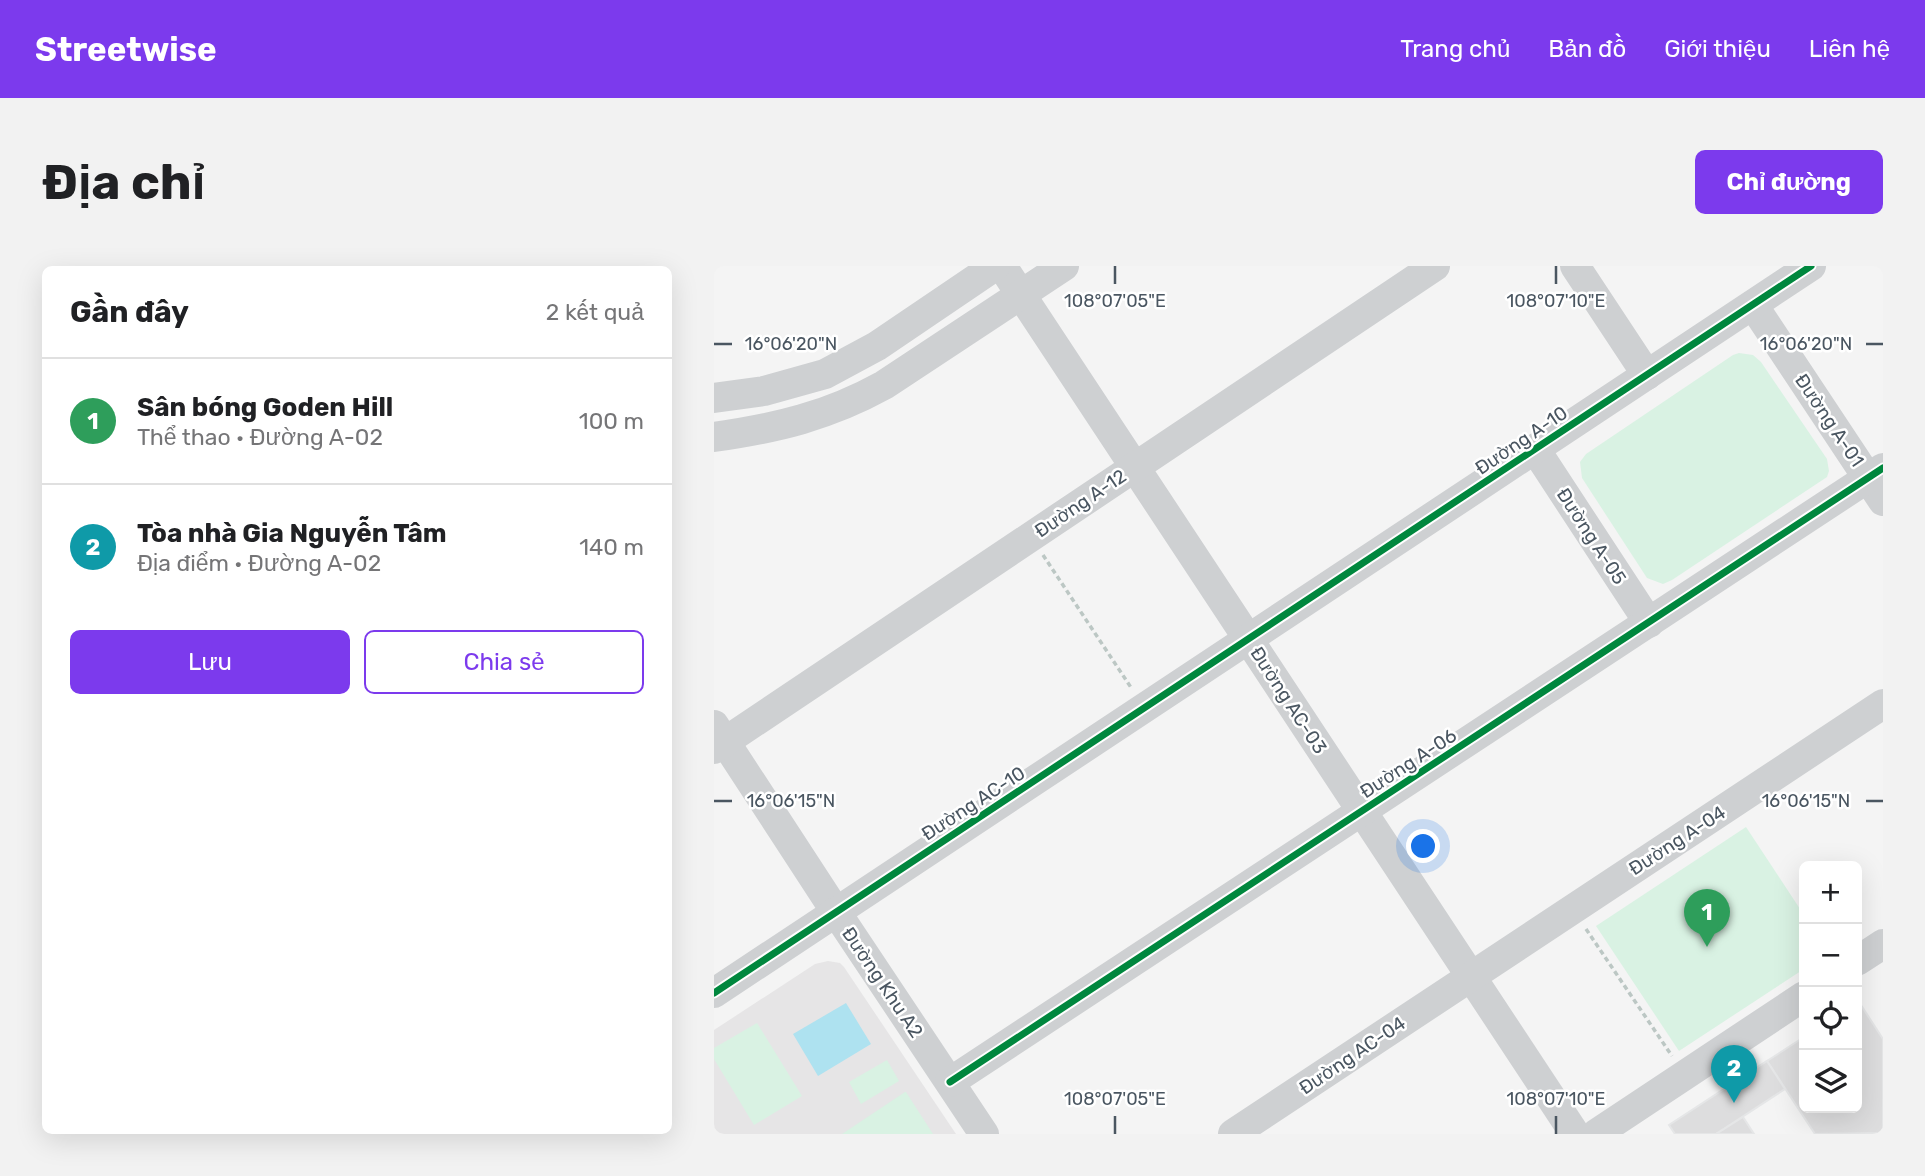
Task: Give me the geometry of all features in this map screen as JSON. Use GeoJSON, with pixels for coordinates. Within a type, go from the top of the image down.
{"type":"FeatureCollection","features":[{"type":"Feature","properties":{"kind":"street"},"geometry":{"type":"LineString","coordinates":[[714,398],[764,391],[825,374],[877,346],[995,266]]}},
{"type":"Feature","properties":{"kind":"street","name":"Đường AC-03"},"geometry":{"type":"LineString","coordinates":[[1002,266],[1575,1134]]}},
{"type":"Feature","properties":{"kind":"street"},"geometry":{"type":"LineString","coordinates":[[714,437],[793,423],[856,401],[1063,266]]}},
{"type":"Feature","properties":{"kind":"street","name":"Đường A-12"},"geometry":{"type":"LineString","coordinates":[[718,738],[1436,266]]}},
{"type":"Feature","properties":{"kind":"street"},"geometry":{"type":"LineString","coordinates":[[1575,266],[1647,375]]}},
{"type":"Feature","properties":{"kind":"street","name":"Đường A-10"},"geometry":{"type":"LineString","coordinates":[[1249,639],[1811,266]]}},
{"type":"Feature","properties":{"kind":"street","name":"Đường A-01"},"geometry":{"type":"LineString","coordinates":[[1753,305],[1878,482]]}},
{"type":"Feature","properties":{"kind":"street","name":"Đường A-05"},"geometry":{"type":"LineString","coordinates":[[1535,449],[1649,623]]}},
{"type":"Feature","properties":{"kind":"street","name":"Đường A-06"},"geometry":{"type":"LineString","coordinates":[[950,1082],[1649,623],[1878,482]]}},
{"type":"Feature","properties":{"kind":"street","name":"Đường AC-10"},"geometry":{"type":"LineString","coordinates":[[714,993],[1249,639]]}},
{"type":"Feature","properties":{"kind":"street","name":"Đường A-04"},"geometry":{"type":"LineString","coordinates":[[1470,977],[1883,704]]}},
{"type":"Feature","properties":{"kind":"street","name":"Đường Khu A2"},"geometry":{"type":"LineString","coordinates":[[718,738],[984,1134]]}},
{"type":"Feature","properties":{"kind":"street"},"geometry":{"type":"LineString","coordinates":[[1862,958],[1883,944]]}},
{"type":"Feature","properties":{"kind":"street","name":"Đường AC-04"},"geometry":{"type":"LineString","coordinates":[[1233,1134],[1470,977]]}},
{"type":"Feature","properties":{"kind":"street"},"geometry":{"type":"LineString","coordinates":[[1596,1134],[1799,999]]}},
{"type":"Feature","properties":{"kind":"path"},"geometry":{"type":"LineString","coordinates":[[1040,551],[1133,690]]}},
{"type":"Feature","properties":{"kind":"path"},"geometry":{"type":"LineString","coordinates":[[1583,925],[1675,1061]]}},
{"type":"Feature","properties":{"kind":"shaded area"},"geometry":{"type":"Polygon","coordinates":[[[828,961],[840,963],[844,967],[956,1134],[714,1134],[714,1030],[815,964],[828,961]]]}},
{"type":"Feature","properties":{"kind":"green space"},"geometry":{"type":"Polygon","coordinates":[[[1739,353],[1753,355],[1761,362],[1827,459],[1829,471],[1827,477],[1663,584],[1647,578],[1582,478],[1580,462],[1586,454],[1739,353]]]}},
{"type":"Feature","properties":{"kind":"green space"},"geometry":{"type":"Polygon","coordinates":[[[1746,827],[1799,907],[1799,972],[1679,1051],[1596,926],[1746,827]]]}},
{"type":"Feature","properties":{"kind":"green space"},"geometry":{"type":"Polygon","coordinates":[[[757,1023],[802,1096],[754,1125],[714,1059],[714,1048],[757,1023]]]}},
{"type":"Feature","properties":{"kind":"green space"},"geometry":{"type":"Polygon","coordinates":[[[887,1060],[899,1081],[861,1104],[849,1082],[887,1060]]]}},
{"type":"Feature","properties":{"kind":"green space"},"geometry":{"type":"Polygon","coordinates":[[[905,1092],[933,1134],[842,1134],[905,1092]]]}},
{"type":"Feature","properties":{"kind":"water"},"geometry":{"type":"Polygon","coordinates":[[[846,1003],[871,1044],[818,1076],[793,1034],[846,1003]]]}},
{"type":"Feature","properties":{"kind":"building"},"geometry":{"type":"Polygon","coordinates":[[[1862,1007],[1883,1039],[1883,1133],[1815,1134],[1801,1113],[1862,1113],[1862,1007]]]}},
{"type":"Feature","properties":{"kind":"building"},"geometry":{"type":"Polygon","coordinates":[[[1799,1040],[1799,1110],[1767,1061],[1799,1040]]]}},
{"type":"Feature","properties":{"kind":"building"},"geometry":{"type":"Polygon","coordinates":[[[1767,1061],[1785,1089],[1716,1134],[1675,1134],[1669,1125],[1767,1061]]]}},
{"type":"Feature","properties":{"kind":"building"},"geometry":{"type":"Polygon","coordinates":[[[1743,1117],[1754,1134],[1716,1134],[1743,1117]]]}},
{"type":"Feature","properties":{"kind":"cycle path"},"geometry":{"type":"LineString","coordinates":[[714,993],[1811,266]]}},
{"type":"Feature","properties":{"kind":"cycle path"},"geometry":{"type":"LineString","coordinates":[[950,1082],[1883,468]]}},
{"type":"Feature","properties":{"kind":"place","name":"Sân bóng Goden Hill"},"geometry":{"type":"Point","coordinates":[1707,947]}},
{"type":"Feature","properties":{"kind":"place","name":"Tòa nhà Gia Nguyễn Tâm"},"geometry":{"type":"Point","coordinates":[1734,1103]}}]}
